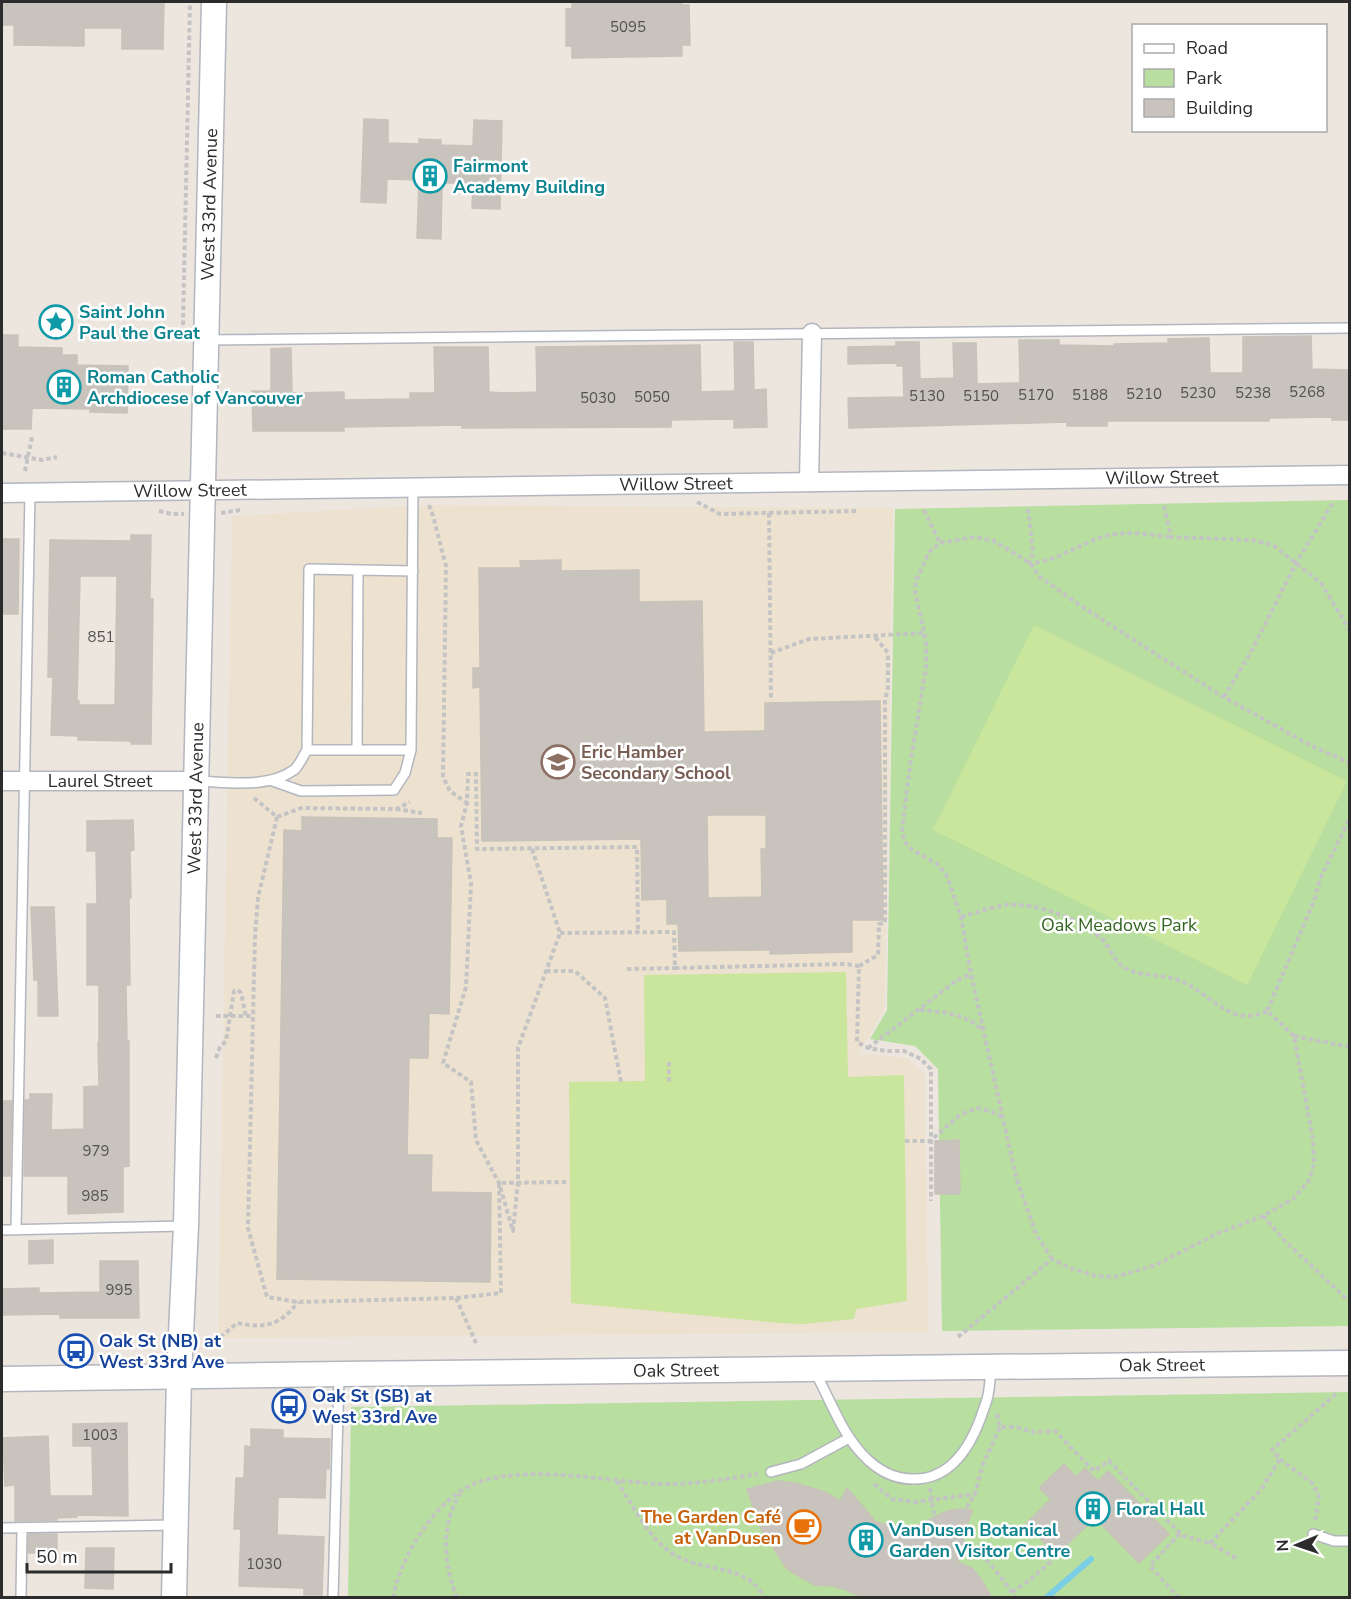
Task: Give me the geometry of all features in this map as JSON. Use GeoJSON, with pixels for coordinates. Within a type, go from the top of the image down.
{"type":"FeatureCollection","features":[{"type":"Feature","properties":{"kind":"street","name":"West 33rd Avenue"},"geometry":{"type":"LineString","coordinates":[[174,1598],[179,1377],[186,1226],[214,2]]}},
{"type":"Feature","properties":{"kind":"street"},"geometry":{"type":"LineString","coordinates":[[809,482],[812,333]]}},
{"type":"Feature","properties":{"kind":"street","name":"Willow Street"},"geometry":{"type":"LineString","coordinates":[[2,492],[1350,476]]}},
{"type":"Feature","properties":{"kind":"street","name":"Laurel Street"},"geometry":{"type":"LineString","coordinates":[[2,781],[197,781]]}},
{"type":"Feature","properties":{"kind":"street","name":"Oak Street"},"geometry":{"type":"LineString","coordinates":[[2,1379],[1350,1364]]}},
{"type":"Feature","properties":{"kind":"lane"},"geometry":{"type":"LineString","coordinates":[[207,340],[1350,328]]}},
{"type":"Feature","properties":{"kind":"lane"},"geometry":{"type":"LineString","coordinates":[[270,780],[301,790],[394,790],[405,773],[411,750],[413,487]]}},
{"type":"Feature","properties":{"kind":"lane"},"geometry":{"type":"LineString","coordinates":[[16,1230],[30,492]]}},
{"type":"Feature","properties":{"kind":"lane"},"geometry":{"type":"LineString","coordinates":[[197,781],[256,783],[270,780],[295,769],[307,750],[309,570],[413,571]]}},
{"type":"Feature","properties":{"kind":"lane"},"geometry":{"type":"LineString","coordinates":[[357,750],[358,570]]}},
{"type":"Feature","properties":{"kind":"lane"},"geometry":{"type":"LineString","coordinates":[[307,750],[411,750]]}},
{"type":"Feature","properties":{"kind":"lane"},"geometry":{"type":"LineString","coordinates":[[2,1230],[186,1226]]}},
{"type":"Feature","properties":{"kind":"lane"},"geometry":{"type":"LineString","coordinates":[[814,1369],[849,1438],[863,1455],[893,1477],[928,1478],[944,1471],[962,1455],[973,1439],[988,1395],[991,1367]]}},
{"type":"Feature","properties":{"kind":"lane"},"geometry":{"type":"LineString","coordinates":[[333,1598],[339,1374]]}},
{"type":"Feature","properties":{"kind":"lane"},"geometry":{"type":"LineString","coordinates":[[771,1472],[801,1464],[849,1438]]}},
{"type":"Feature","properties":{"kind":"lane"},"geometry":{"type":"LineString","coordinates":[[2,1528],[176,1525]]}},
{"type":"Feature","properties":{"kind":"lane"},"geometry":{"type":"LineString","coordinates":[[21,1598],[22,1528]]}},
{"type":"Feature","properties":{"kind":"lane"},"geometry":{"type":"LineString","coordinates":[[1312,1534],[1334,1541],[1350,1541]]}},
{"type":"Feature","properties":{"kind":"path","name":"West 33rd Avenue"},"geometry":{"type":"LineString","coordinates":[[183,330],[190,2]]}},
{"type":"Feature","properties":{"kind":"path"},"geometry":{"type":"LineString","coordinates":[[26,471],[32,437]]}},
{"type":"Feature","properties":{"kind":"path"},"geometry":{"type":"LineString","coordinates":[[2,453],[42,460],[57,457]]}},
{"type":"Feature","properties":{"kind":"path"},"geometry":{"type":"LineString","coordinates":[[1224,698],[1252,650],[1296,563],[1333,503]]}},
{"type":"Feature","properties":{"kind":"path"},"geometry":{"type":"LineString","coordinates":[[429,505],[446,566],[443,777],[450,791],[467,803]]}},
{"type":"Feature","properties":{"kind":"path"},"geometry":{"type":"LineString","coordinates":[[1164,506],[1171,537]]}},
{"type":"Feature","properties":{"kind":"path","name":"Willow Street"},"geometry":{"type":"LineString","coordinates":[[228,513],[242,509]]}},
{"type":"Feature","properties":{"kind":"path"},"geometry":{"type":"LineString","coordinates":[[1028,509],[1033,552],[1030,563]]}},
{"type":"Feature","properties":{"kind":"path"},"geometry":{"type":"LineString","coordinates":[[924,510],[940,543]]}},
{"type":"Feature","properties":{"kind":"path"},"geometry":{"type":"LineString","coordinates":[[720,514],[859,511]]}},
{"type":"Feature","properties":{"kind":"path"},"geometry":{"type":"LineString","coordinates":[[769,513],[771,699]]}},
{"type":"Feature","properties":{"kind":"path","name":"Willow Street"},"geometry":{"type":"LineString","coordinates":[[172,514],[179,515]]}},
{"type":"Feature","properties":{"kind":"path"},"geometry":{"type":"LineString","coordinates":[[1030,563],[1049,559],[1106,536],[1127,533],[1252,540],[1273,545],[1321,583],[1350,631]]}},
{"type":"Feature","properties":{"kind":"path"},"geometry":{"type":"LineString","coordinates":[[1294,1036],[1313,1140],[1314,1164],[1308,1182],[1293,1199],[1263,1216],[1216,1234],[1156,1265],[1114,1277],[1096,1276],[1070,1268],[1053,1259],[1036,1234],[1017,1177],[984,1032],[962,917],[946,876],[937,864],[911,849],[904,841],[902,830],[926,667],[924,633],[915,592],[916,581],[929,552],[940,543],[975,537],[994,541],[1030,563],[1040,577],[1081,606],[1224,698],[1312,746],[1350,763]]}},
{"type":"Feature","properties":{"kind":"path"},"geometry":{"type":"LineString","coordinates":[[771,653],[809,639],[924,633]]}},
{"type":"Feature","properties":{"kind":"path"},"geometry":{"type":"LineString","coordinates":[[627,969],[845,964],[859,966],[878,955],[879,924],[885,923],[885,700],[888,687],[888,653],[874,636]]}},
{"type":"Feature","properties":{"kind":"path"},"geometry":{"type":"LineString","coordinates":[[531,849],[561,933],[518,1048],[518,1182],[513,1231],[499,1183],[476,1140],[471,1082],[443,1063],[466,987],[471,882],[461,826],[467,803],[468,774],[476,774],[477,849],[637,847],[638,933]]}},
{"type":"Feature","properties":{"kind":"path"},"geometry":{"type":"LineString","coordinates":[[396,809],[422,813]]}},
{"type":"Feature","properties":{"kind":"path"},"geometry":{"type":"LineString","coordinates":[[277,817],[258,898],[255,935],[248,1228],[267,1297],[298,1302],[456,1298],[501,1293],[499,1183]]}},
{"type":"Feature","properties":{"kind":"path"},"geometry":{"type":"LineString","coordinates":[[962,917],[1004,905],[1023,904],[1050,911],[1081,925],[1103,940],[1111,954],[1124,968],[1147,976],[1175,979],[1191,986],[1228,1012],[1245,1017],[1256,1016],[1267,1011],[1314,901],[1320,879],[1350,818]]}},
{"type":"Feature","properties":{"kind":"path"},"geometry":{"type":"LineString","coordinates":[[561,933],[674,932],[675,968]]}},
{"type":"Feature","properties":{"kind":"path"},"geometry":{"type":"LineString","coordinates":[[859,966],[857,1042],[868,1048],[904,1051],[921,1059],[931,1069],[931,1201]]}},
{"type":"Feature","properties":{"kind":"path"},"geometry":{"type":"LineString","coordinates":[[546,971],[575,971],[606,998],[621,1082]]}},
{"type":"Feature","properties":{"kind":"path"},"geometry":{"type":"LineString","coordinates":[[868,1048],[957,980],[972,975]]}},
{"type":"Feature","properties":{"kind":"path"},"geometry":{"type":"LineString","coordinates":[[216,1058],[220,1047],[226,1041],[234,991],[238,990],[241,993],[246,1016]]}},
{"type":"Feature","properties":{"kind":"path"},"geometry":{"type":"LineString","coordinates":[[920,1010],[958,1015],[977,1025],[984,1032]]}},
{"type":"Feature","properties":{"kind":"path"},"geometry":{"type":"LineString","coordinates":[[1267,1011],[1294,1036],[1350,1047]]}},
{"type":"Feature","properties":{"kind":"path"},"geometry":{"type":"LineString","coordinates":[[216,1016],[253,1016]]}},
{"type":"Feature","properties":{"kind":"path"},"geometry":{"type":"LineString","coordinates":[[669,1062],[669,1083]]}},
{"type":"Feature","properties":{"kind":"path"},"geometry":{"type":"LineString","coordinates":[[905,1141],[930,1141],[960,1115],[971,1109],[990,1111],[1003,1118]]}},
{"type":"Feature","properties":{"kind":"path"},"geometry":{"type":"LineString","coordinates":[[499,1183],[570,1182]]}},
{"type":"Feature","properties":{"kind":"path"},"geometry":{"type":"LineString","coordinates":[[1263,1216],[1286,1242],[1350,1302]]}},
{"type":"Feature","properties":{"kind":"path"},"geometry":{"type":"LineString","coordinates":[[958,1337],[1053,1259]]}},
{"type":"Feature","properties":{"kind":"path"},"geometry":{"type":"LineString","coordinates":[[456,1298],[476,1343]]}},
{"type":"Feature","properties":{"kind":"path"},"geometry":{"type":"LineString","coordinates":[[209,1347],[237,1323],[253,1326],[277,1322],[298,1302]]}},
{"type":"Feature","properties":{"kind":"path"},"geometry":{"type":"LineString","coordinates":[[1312,1534],[1319,1496],[1312,1483],[1280,1459],[1272,1450],[1338,1392]]}},
{"type":"Feature","properties":{"kind":"path"},"geometry":{"type":"LineString","coordinates":[[937,1536],[959,1519],[975,1494],[983,1464],[999,1427],[996,1406]]}},
{"type":"Feature","properties":{"kind":"path"},"geometry":{"type":"LineString","coordinates":[[999,1427],[1016,1427],[1033,1432],[1055,1431],[1094,1471],[1109,1461],[1183,1536],[1210,1543],[1236,1558]]}},
{"type":"Feature","properties":{"kind":"path"},"geometry":{"type":"LineString","coordinates":[[1210,1543],[1260,1491],[1280,1459]]}},
{"type":"Feature","properties":{"kind":"path"},"geometry":{"type":"LineString","coordinates":[[393,1598],[398,1576],[416,1540],[441,1506],[465,1488],[490,1479],[554,1474],[688,1484],[771,1472]]}},
{"type":"Feature","properties":{"kind":"path"},"geometry":{"type":"LineString","coordinates":[[928,1478],[937,1536]]}},
{"type":"Feature","properties":{"kind":"path"},"geometry":{"type":"LineString","coordinates":[[616,1480],[652,1536],[672,1553],[707,1568],[746,1578],[758,1587],[765,1598]]}},
{"type":"Feature","properties":{"kind":"path"},"geometry":{"type":"LineString","coordinates":[[457,1598],[449,1573],[446,1542],[453,1506],[465,1488]]}},
{"type":"Feature","properties":{"kind":"path"},"geometry":{"type":"LineString","coordinates":[[1179,1598],[1150,1566],[1180,1533]]}},
{"type":"Feature","properties":{"kind":"path"},"geometry":{"type":"LineString","coordinates":[[911,1540],[937,1536],[960,1540],[981,1553],[1016,1598]]}},
{"type":"Feature","properties":{"kind":"path"},"geometry":{"type":"LineString","coordinates":[[1012,1592],[1050,1562],[1039,1551],[1046,1545]]}},
{"type":"Feature","properties":{"kind":"shaded area","name":"Eric Hamber Secondary School"},"geometry":{"type":"Polygon","coordinates":[[[429,505],[893,508],[885,1009],[859,1053],[907,1058],[925,1074],[928,1332],[218,1338],[232,516],[429,505]]]}},
{"type":"Feature","properties":{"kind":"green space","name":"Oak Meadows Park"},"geometry":{"type":"Polygon","coordinates":[[[1349,500],[1349,1326],[942,1331],[938,1069],[915,1046],[870,1039],[887,1010],[895,509],[1349,500]]]}},
{"type":"Feature","properties":{"kind":"green space"},"geometry":{"type":"Polygon","coordinates":[[[1034,625],[1347,781],[1247,985],[933,830],[1034,625]]]}},
{"type":"Feature","properties":{"kind":"green space"},"geometry":{"type":"Polygon","coordinates":[[[846,972],[848,1077],[904,1075],[907,1301],[856,1309],[854,1319],[803,1324],[571,1303],[569,1082],[645,1081],[644,975],[846,972]]]}},
{"type":"Feature","properties":{"kind":"green space"},"geometry":{"type":"Polygon","coordinates":[[[1349,1392],[1349,1597],[348,1598],[351,1407],[1349,1392]]]}},
{"type":"Feature","properties":{"kind":"building"},"geometry":{"type":"Polygon","coordinates":[[[2,2],[164,2],[163,49],[122,49],[122,28],[84,28],[84,46],[14,45],[14,25],[2,25],[2,2]]]}},
{"type":"Feature","properties":{"kind":"building"},"geometry":{"type":"Polygon","coordinates":[[[572,2],[682,2],[682,5],[689,5],[690,45],[682,45],[682,56],[572,58],[572,46],[566,46],[566,9],[572,9],[572,2]]]}},
{"type":"Feature","properties":{"kind":"building","name":"Fairmont Academy Building"},"geometry":{"type":"Polygon","coordinates":[[[364,119],[388,120],[388,143],[419,144],[419,139],[441,140],[441,145],[473,146],[474,120],[502,121],[500,209],[472,208],[473,183],[442,183],[441,239],[417,238],[419,180],[387,179],[386,203],[361,202],[364,119]]]}},
{"type":"Feature","properties":{"kind":"building","name":"Roman Catholic Archdiocese of Vancouver"},"geometry":{"type":"Polygon","coordinates":[[[2,335],[18,335],[18,347],[62,348],[62,355],[77,355],[77,365],[128,366],[127,413],[90,412],[90,409],[32,408],[31,429],[2,429],[2,335]]]}},
{"type":"Feature","properties":{"kind":"building"},"geometry":{"type":"Polygon","coordinates":[[[1311,336],[1312,369],[1350,370],[1350,420],[1332,420],[1332,417],[1269,418],[1269,421],[1107,421],[1107,426],[1067,426],[1067,422],[849,428],[848,398],[904,397],[903,366],[897,366],[897,363],[848,364],[848,347],[896,346],[896,342],[919,342],[920,379],[954,378],[953,343],[976,343],[977,384],[1020,383],[1019,340],[1059,340],[1059,345],[1114,346],[1114,344],[1168,343],[1168,339],[1209,338],[1210,373],[1243,373],[1243,337],[1311,336]]]}},
{"type":"Feature","properties":{"kind":"building"},"geometry":{"type":"Polygon","coordinates":[[[734,342],[753,342],[754,390],[766,389],[767,427],[734,428],[734,419],[671,420],[671,427],[462,428],[462,425],[344,427],[344,431],[253,431],[252,391],[271,391],[271,349],[291,348],[292,393],[344,392],[344,400],[410,399],[410,393],[435,393],[434,347],[488,347],[489,392],[505,393],[537,392],[536,347],[700,345],[701,392],[733,391],[735,390],[734,342]]]}},
{"type":"Feature","properties":{"kind":"building"},"geometry":{"type":"Polygon","coordinates":[[[131,535],[151,535],[150,599],[153,599],[151,744],[131,744],[131,741],[78,740],[78,736],[51,735],[53,677],[48,677],[50,540],[131,541],[131,535]],[[80,576],[77,701],[79,705],[115,705],[117,576],[80,576]]]}},
{"type":"Feature","properties":{"kind":"building"},"geometry":{"type":"Polygon","coordinates":[[[2,539],[19,539],[18,614],[2,614],[2,539]]]}},
{"type":"Feature","properties":{"kind":"building"},"geometry":{"type":"Polygon","coordinates":[[[561,560],[561,571],[639,570],[639,602],[702,601],[704,732],[765,731],[765,703],[880,701],[883,920],[852,920],[852,952],[770,954],[770,950],[679,951],[678,924],[667,924],[667,899],[642,900],[641,839],[482,841],[480,687],[473,688],[473,668],[480,668],[479,568],[521,568],[520,561],[561,560]],[[707,815],[708,898],[762,897],[761,849],[766,849],[766,815],[707,815]]]}},
{"type":"Feature","properties":{"kind":"building"},"geometry":{"type":"Polygon","coordinates":[[[302,817],[437,819],[437,838],[452,838],[449,1014],[429,1013],[428,1058],[409,1058],[407,1155],[432,1155],[431,1192],[491,1193],[490,1282],[277,1279],[284,830],[302,831],[302,817]]]}},
{"type":"Feature","properties":{"kind":"building"},"geometry":{"type":"Polygon","coordinates":[[[133,820],[134,850],[130,851],[131,898],[129,898],[130,985],[126,985],[127,1041],[129,1041],[129,1166],[123,1167],[123,1212],[68,1214],[68,1176],[24,1176],[25,1100],[30,1100],[30,1094],[52,1094],[51,1130],[84,1129],[84,1087],[99,1086],[99,985],[87,985],[87,904],[97,904],[96,851],[87,851],[87,821],[133,820]]]}},
{"type":"Feature","properties":{"kind":"building"},"geometry":{"type":"Polygon","coordinates":[[[31,907],[54,907],[58,1016],[38,1016],[38,980],[34,980],[31,907]]]}},
{"type":"Feature","properties":{"kind":"building"},"geometry":{"type":"Polygon","coordinates":[[[2,1101],[12,1101],[10,1176],[2,1176],[2,1101]]]}},
{"type":"Feature","properties":{"kind":"building"},"geometry":{"type":"Polygon","coordinates":[[[959,1140],[960,1194],[935,1194],[935,1141],[959,1140]]]}},
{"type":"Feature","properties":{"kind":"building"},"geometry":{"type":"Polygon","coordinates":[[[53,1240],[53,1263],[29,1264],[29,1241],[53,1240]]]}},
{"type":"Feature","properties":{"kind":"building"},"geometry":{"type":"Polygon","coordinates":[[[100,1261],[138,1261],[139,1318],[60,1318],[60,1314],[2,1315],[2,1289],[39,1288],[39,1293],[100,1292],[100,1261]]]}},
{"type":"Feature","properties":{"kind":"building"},"geometry":{"type":"Polygon","coordinates":[[[127,1423],[128,1516],[77,1515],[77,1517],[57,1518],[57,1520],[15,1521],[15,1485],[5,1486],[3,1438],[48,1436],[50,1496],[93,1496],[92,1446],[73,1446],[73,1424],[127,1423]]]}},
{"type":"Feature","properties":{"kind":"building"},"geometry":{"type":"Polygon","coordinates":[[[251,1429],[283,1430],[283,1438],[330,1439],[325,1498],[278,1497],[277,1535],[324,1537],[322,1595],[304,1595],[304,1588],[239,1586],[241,1529],[234,1529],[236,1478],[244,1478],[245,1446],[251,1447],[251,1429]]]}},
{"type":"Feature","properties":{"kind":"building","name":"Floral Hall"},"geometry":{"type":"Polygon","coordinates":[[[1064,1464],[1076,1477],[1085,1468],[1098,1481],[1108,1471],[1169,1534],[1139,1563],[1095,1518],[1056,1555],[1026,1524],[1051,1499],[1039,1488],[1064,1464]]]}},
{"type":"Feature","properties":{"kind":"building","name":"VanDusen Botanical Garden Visitor Centre"},"geometry":{"type":"Polygon","coordinates":[[[778,1481],[795,1483],[825,1492],[840,1501],[847,1488],[876,1522],[900,1528],[918,1525],[947,1511],[972,1510],[958,1562],[973,1569],[992,1598],[872,1598],[832,1586],[815,1585],[802,1578],[787,1569],[760,1527],[747,1489],[778,1481]]]}},
{"type":"Feature","properties":{"kind":"building"},"geometry":{"type":"Polygon","coordinates":[[[29,1534],[57,1534],[57,1553],[28,1553],[29,1534]]]}},
{"type":"Feature","properties":{"kind":"building"},"geometry":{"type":"Polygon","coordinates":[[[86,1548],[114,1548],[113,1589],[85,1588],[86,1548]]]}},
{"type":"Feature","properties":{"kind":"waterway"},"geometry":{"type":"LineString","coordinates":[[1046,1598],[1091,1559]]}},
{"type":"Feature","properties":{"kind":"place","name":"Fairmont Academy Building"},"geometry":{"type":"Point","coordinates":[430,176]}},
{"type":"Feature","properties":{"kind":"place","name":"Saint John Paul the Great"},"geometry":{"type":"Point","coordinates":[56,322]}},
{"type":"Feature","properties":{"kind":"place","name":"Roman Catholic Archdiocese of Vancouver"},"geometry":{"type":"Point","coordinates":[64,387]}},
{"type":"Feature","properties":{"kind":"place","name":"Eric Hamber Secondary School"},"geometry":{"type":"Point","coordinates":[558,762]}},
{"type":"Feature","properties":{"kind":"place","name":"Oak St (NB) at West 33rd Ave"},"geometry":{"type":"Point","coordinates":[76,1351]}},
{"type":"Feature","properties":{"kind":"place","name":"Oak St (SB) at West 33rd Ave"},"geometry":{"type":"Point","coordinates":[289,1406]}},
{"type":"Feature","properties":{"kind":"place","name":"Floral Hall"},"geometry":{"type":"Point","coordinates":[1093,1509]}},
{"type":"Feature","properties":{"kind":"place","name":"The Garden Café at VanDusen"},"geometry":{"type":"Point","coordinates":[804,1527]}},
{"type":"Feature","properties":{"kind":"place","name":"VanDusen Botanical Garden Visitor Centre"},"geometry":{"type":"Point","coordinates":[866,1540]}}]}
